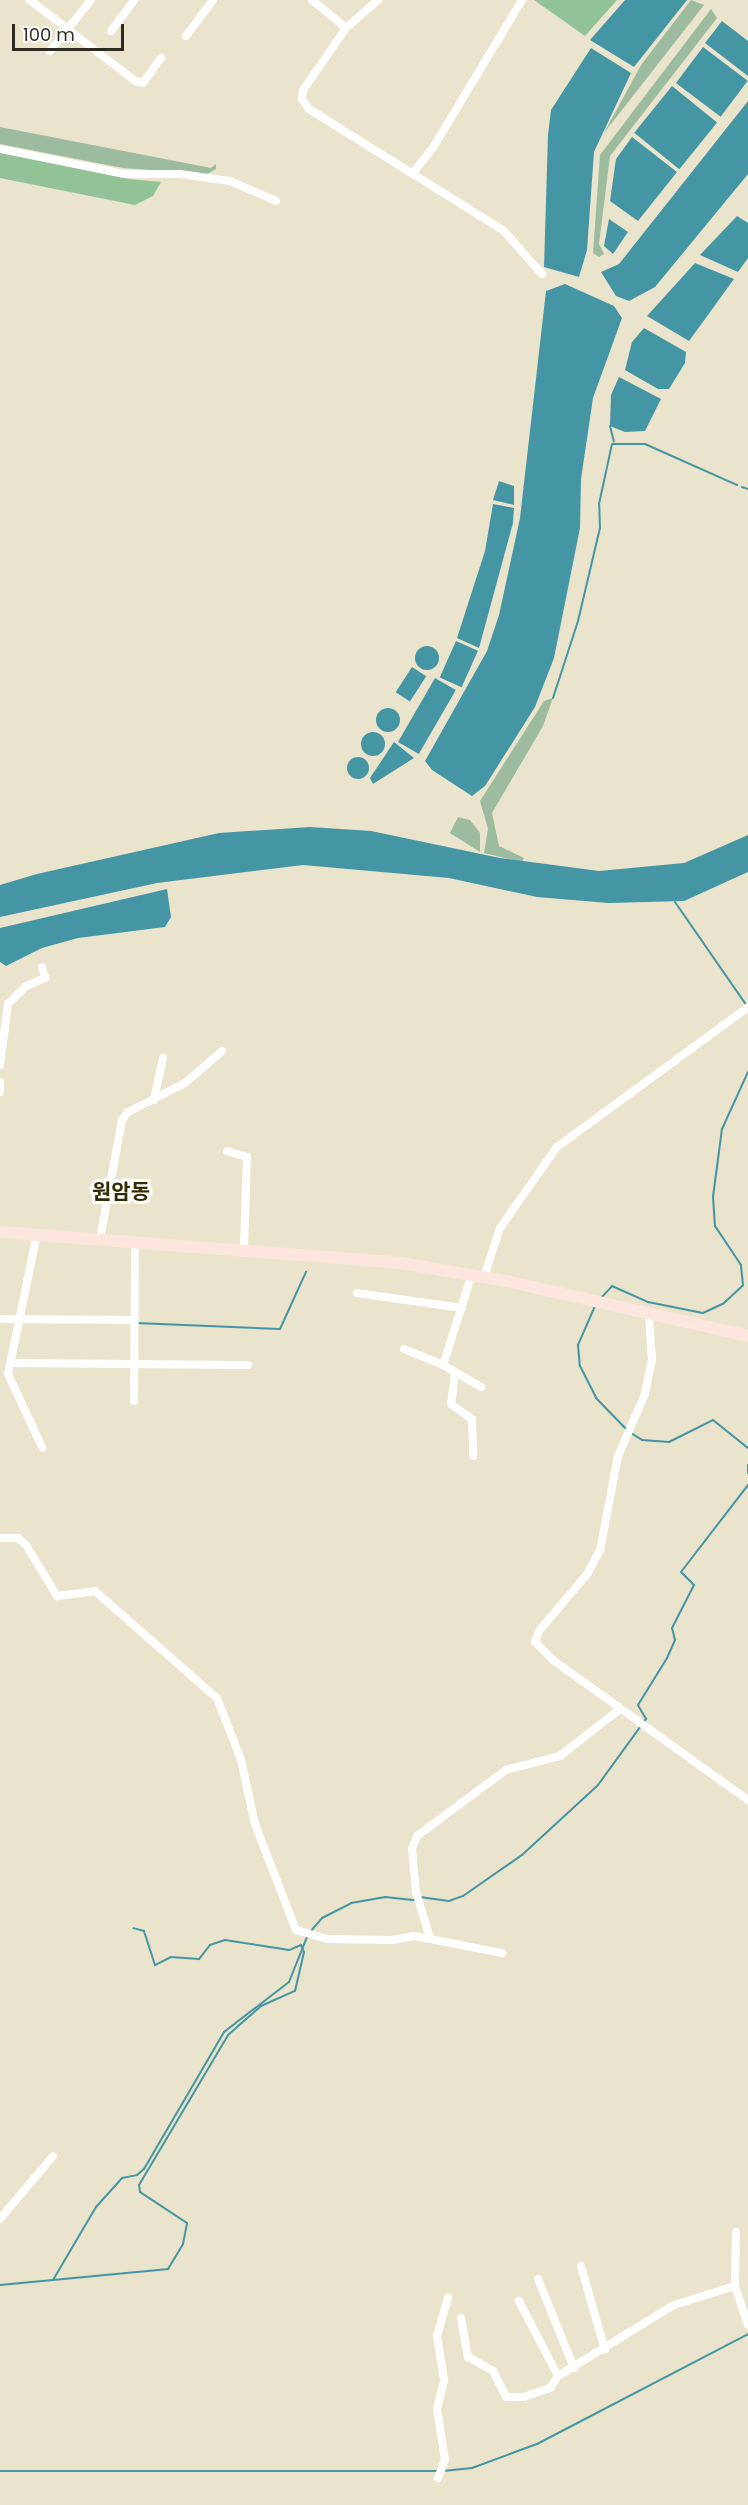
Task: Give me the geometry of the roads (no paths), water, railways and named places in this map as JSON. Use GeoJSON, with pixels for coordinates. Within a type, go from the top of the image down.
{"type":"FeatureCollection","features":[{"type":"Feature","properties":{"kind":"main road"},"geometry":{"type":"LineString","coordinates":[[0,1232],[344,1256],[478,1276],[648,1316],[748,1336]]}},
{"type":"Feature","properties":{"kind":"street"},"geometry":{"type":"LineString","coordinates":[[30,0],[135,81],[142,83],[161,58]]}},
{"type":"Feature","properties":{"kind":"street"},"geometry":{"type":"LineString","coordinates":[[50,51],[91,0]]}},
{"type":"Feature","properties":{"kind":"street"},"geometry":{"type":"LineString","coordinates":[[111,31],[134,0]]}},
{"type":"Feature","properties":{"kind":"street"},"geometry":{"type":"LineString","coordinates":[[312,0],[346,28]]}},
{"type":"Feature","properties":{"kind":"street"},"geometry":{"type":"LineString","coordinates":[[378,0],[346,28],[303,90],[302,99],[309,109],[503,230],[542,274]]}},
{"type":"Feature","properties":{"kind":"street"},"geometry":{"type":"LineString","coordinates":[[413,172],[434,146],[522,0]]}},
{"type":"Feature","properties":{"kind":"street"},"geometry":{"type":"LineString","coordinates":[[186,36],[208,2]]}},
{"type":"Feature","properties":{"kind":"street"},"geometry":{"type":"LineString","coordinates":[[0,149],[124,174],[180,174],[230,181],[276,201]]}},
{"type":"Feature","properties":{"kind":"street"},"geometry":{"type":"LineString","coordinates":[[0,1065],[8,1004],[26,986],[45,978],[42,967]]}},
{"type":"Feature","properties":{"kind":"street"},"geometry":{"type":"LineString","coordinates":[[443,1365],[462,1308],[500,1228],[557,1147],[748,1007]]}},
{"type":"Feature","properties":{"kind":"street"},"geometry":{"type":"LineString","coordinates":[[100,1239],[119,1127],[128,1112],[154,1100],[222,1051]]}},
{"type":"Feature","properties":{"kind":"street"},"geometry":{"type":"LineString","coordinates":[[154,1100],[163,1058]]}},
{"type":"Feature","properties":{"kind":"street"},"geometry":{"type":"LineString","coordinates":[[0,1082],[0,1092]]}},
{"type":"Feature","properties":{"kind":"street"},"geometry":{"type":"LineString","coordinates":[[227,1151],[247,1156],[244,1249]]}},
{"type":"Feature","properties":{"kind":"street"},"geometry":{"type":"LineString","coordinates":[[37,1234],[8,1374],[42,1447]]}},
{"type":"Feature","properties":{"kind":"street"},"geometry":{"type":"LineString","coordinates":[[134,1401],[135,1242]]}},
{"type":"Feature","properties":{"kind":"street"},"geometry":{"type":"LineString","coordinates":[[357,1293],[462,1308]]}},
{"type":"Feature","properties":{"kind":"street"},"geometry":{"type":"LineString","coordinates":[[648,1316],[652,1360],[645,1394],[618,1456],[600,1550],[588,1573],[538,1631],[536,1642],[553,1660],[748,1800]]}},
{"type":"Feature","properties":{"kind":"street"},"geometry":{"type":"LineString","coordinates":[[0,1318],[135,1320]]}},
{"type":"Feature","properties":{"kind":"street"},"geometry":{"type":"LineString","coordinates":[[404,1349],[443,1365],[481,1387]]}},
{"type":"Feature","properties":{"kind":"street"},"geometry":{"type":"LineString","coordinates":[[10,1363],[248,1365]]}},
{"type":"Feature","properties":{"kind":"street"},"geometry":{"type":"LineString","coordinates":[[455,1373],[451,1404],[472,1419],[473,1456]]}},
{"type":"Feature","properties":{"kind":"street"},"geometry":{"type":"LineString","coordinates":[[0,1538],[18,1539],[26,1545],[57,1596],[95,1591],[217,1698],[241,1760],[255,1824],[296,1930],[327,1940],[430,1938],[502,1953]]}},
{"type":"Feature","properties":{"kind":"street"},"geometry":{"type":"LineString","coordinates":[[430,1938],[416,1892],[412,1849],[417,1836],[491,1779],[522,1764],[560,1756],[620,1709]]}},
{"type":"Feature","properties":{"kind":"street"},"geometry":{"type":"LineString","coordinates":[[0,2219],[53,2156]]}},
{"type":"Feature","properties":{"kind":"street"},"geometry":{"type":"LineString","coordinates":[[736,2232],[735,2286],[748,2325]]}},
{"type":"Feature","properties":{"kind":"street"},"geometry":{"type":"LineString","coordinates":[[581,2266],[605,2350]]}},
{"type":"Feature","properties":{"kind":"street"},"geometry":{"type":"LineString","coordinates":[[538,2279],[574,2368]]}},
{"type":"Feature","properties":{"kind":"street"},"geometry":{"type":"LineString","coordinates":[[461,2318],[465,2353],[493,2371],[511,2401],[550,2388],[558,2376],[605,2350],[674,2305],[735,2286]]}},
{"type":"Feature","properties":{"kind":"street"},"geometry":{"type":"LineString","coordinates":[[438,2478],[444,2460],[437,2409],[444,2380],[437,2337],[448,2298]]}},
{"type":"Feature","properties":{"kind":"street"},"geometry":{"type":"LineString","coordinates":[[519,2301],[558,2376]]}},
{"type":"Feature","properties":{"kind":"water"},"geometry":{"type":"Polygon","coordinates":[[[625,0],[687,0],[634,67],[590,40],[625,0]]]}},
{"type":"Feature","properties":{"kind":"water"},"geometry":{"type":"Polygon","coordinates":[[[722,21],[748,41],[748,76],[705,43],[722,21]]]}},
{"type":"Feature","properties":{"kind":"water"},"geometry":{"type":"Polygon","coordinates":[[[703,47],[748,81],[721,117],[676,83],[703,47]]]}},
{"type":"Feature","properties":{"kind":"water"},"geometry":{"type":"Polygon","coordinates":[[[591,48],[631,73],[594,152],[587,250],[579,277],[544,267],[548,135],[551,110],[591,48]]]}},
{"type":"Feature","properties":{"kind":"water"},"geometry":{"type":"Polygon","coordinates":[[[672,86],[717,123],[679,169],[634,133],[672,86]]]}},
{"type":"Feature","properties":{"kind":"water"},"geometry":{"type":"Polygon","coordinates":[[[748,101],[748,174],[655,287],[629,301],[616,296],[601,272],[619,264],[748,101]]]}},
{"type":"Feature","properties":{"kind":"water"},"geometry":{"type":"Polygon","coordinates":[[[632,137],[677,172],[638,221],[610,201],[616,159],[632,137]]]}},
{"type":"Feature","properties":{"kind":"water"},"geometry":{"type":"Polygon","coordinates":[[[737,216],[748,223],[748,258],[738,272],[700,255],[737,216]]]}},
{"type":"Feature","properties":{"kind":"water"},"geometry":{"type":"Polygon","coordinates":[[[609,219],[628,232],[613,254],[604,246],[609,219]]]}},
{"type":"Feature","properties":{"kind":"water"},"geometry":{"type":"Polygon","coordinates":[[[695,263],[734,279],[689,341],[647,316],[695,263]]]}},
{"type":"Feature","properties":{"kind":"water"},"geometry":{"type":"Polygon","coordinates":[[[565,284],[614,306],[622,318],[593,398],[581,479],[580,528],[554,658],[535,707],[485,786],[472,796],[432,770],[425,761],[487,651],[499,615],[520,518],[546,291],[565,284]]]}},
{"type":"Feature","properties":{"kind":"water"},"geometry":{"type":"Polygon","coordinates":[[[644,328],[686,352],[685,363],[669,389],[658,389],[625,370],[632,342],[644,328]]]}},
{"type":"Feature","properties":{"kind":"water"},"geometry":{"type":"Polygon","coordinates":[[[619,377],[661,399],[645,431],[625,432],[610,426],[611,395],[619,377]]]}},
{"type":"Feature","properties":{"kind":"water"},"geometry":{"type":"Polygon","coordinates":[[[499,481],[514,486],[514,505],[493,500],[499,481]]]}},
{"type":"Feature","properties":{"kind":"water"},"geometry":{"type":"Polygon","coordinates":[[[493,504],[514,508],[513,523],[479,648],[457,638],[485,551],[493,504]]]}},
{"type":"Feature","properties":{"kind":"water"},"geometry":{"type":"Polygon","coordinates":[[[456,641],[478,651],[462,687],[440,678],[456,641]]]}},
{"type":"Feature","properties":{"kind":"water"},"geometry":{"type":"Polygon","coordinates":[[[427,646],[432,647],[438,653],[438,663],[432,669],[427,670],[422,669],[416,663],[415,658],[416,653],[422,647],[427,646]]]}},
{"type":"Feature","properties":{"kind":"water"},"geometry":{"type":"Polygon","coordinates":[[[412,667],[426,676],[410,701],[396,692],[412,667]]]}},
{"type":"Feature","properties":{"kind":"water"},"geometry":{"type":"Polygon","coordinates":[[[435,678],[456,690],[419,754],[398,742],[435,678]]]}},
{"type":"Feature","properties":{"kind":"water"},"geometry":{"type":"Polygon","coordinates":[[[388,708],[396,712],[400,720],[396,728],[388,732],[380,728],[376,720],[380,712],[388,708]]]}},
{"type":"Feature","properties":{"kind":"water"},"geometry":{"type":"Polygon","coordinates":[[[373,732],[381,736],[385,744],[381,752],[373,756],[365,752],[361,744],[365,736],[373,732]]]}},
{"type":"Feature","properties":{"kind":"water"},"geometry":{"type":"Polygon","coordinates":[[[394,742],[414,758],[373,784],[370,778],[394,742]]]}},
{"type":"Feature","properties":{"kind":"water"},"geometry":{"type":"Polygon","coordinates":[[[354,757],[362,757],[369,764],[369,772],[362,779],[354,779],[347,772],[347,764],[354,757]]]}},
{"type":"Feature","properties":{"kind":"water"},"geometry":{"type":"Polygon","coordinates":[[[310,827],[371,831],[500,858],[599,871],[684,863],[748,835],[748,872],[684,901],[608,903],[537,897],[449,878],[303,865],[157,883],[0,917],[0,885],[37,874],[219,833],[310,827]]]}},
{"type":"Feature","properties":{"kind":"water"},"geometry":{"type":"Polygon","coordinates":[[[167,889],[171,917],[165,927],[78,938],[42,948],[6,966],[0,962],[0,928],[167,889]]]}},
{"type":"Feature","properties":{"kind":"waterway"},"geometry":{"type":"LineString","coordinates":[[610,426],[614,442]]}},
{"type":"Feature","properties":{"kind":"waterway"},"geometry":{"type":"LineString","coordinates":[[553,698],[578,621],[600,528],[599,504],[612,444],[645,444],[737,485]]}},
{"type":"Feature","properties":{"kind":"waterway"},"geometry":{"type":"LineString","coordinates":[[742,487],[748,489]]}},
{"type":"Feature","properties":{"kind":"waterway"},"geometry":{"type":"LineString","coordinates":[[675,902],[747,1006]]}},
{"type":"Feature","properties":{"kind":"waterway"},"geometry":{"type":"LineString","coordinates":[[600,1299],[612,1286],[648,1302],[703,1313],[724,1303],[743,1285],[741,1265],[715,1226],[713,1197],[722,1129],[748,1072]]}},
{"type":"Feature","properties":{"kind":"waterway"},"geometry":{"type":"LineString","coordinates":[[136,1323],[280,1329],[306,1272]]}},
{"type":"Feature","properties":{"kind":"waterway"},"geometry":{"type":"LineString","coordinates":[[595,1306],[578,1345],[580,1366],[596,1398],[627,1430]]}},
{"type":"Feature","properties":{"kind":"waterway"},"geometry":{"type":"LineString","coordinates":[[631,1433],[642,1440],[669,1442],[713,1420],[748,1448]]}},
{"type":"Feature","properties":{"kind":"waterway"},"geometry":{"type":"LineString","coordinates":[[748,1465],[748,1473]]}},
{"type":"Feature","properties":{"kind":"waterway"},"geometry":{"type":"LineString","coordinates":[[420,1897],[449,1901],[463,1896],[522,1855],[598,1785],[646,1719],[638,1705],[667,1658],[675,1640],[672,1628],[694,1585],[681,1572],[748,1485]]}},
{"type":"Feature","properties":{"kind":"waterway"},"geometry":{"type":"LineString","coordinates":[[310,1932],[322,1918],[351,1903],[385,1897],[415,1900]]}},
{"type":"Feature","properties":{"kind":"waterway"},"geometry":{"type":"LineString","coordinates":[[53,2280],[168,2269],[183,2244],[187,2223],[140,2192],[139,2185],[228,2035],[261,2006],[295,1991],[304,1952],[301,1945],[289,1950],[225,1940],[210,1945],[199,1959],[171,1957],[155,1965],[144,1931],[133,1928]]}},
{"type":"Feature","properties":{"kind":"waterway"},"geometry":{"type":"LineString","coordinates":[[0,2285],[53,2280],[96,2207],[122,2178],[137,2175],[144,2169],[224,2032],[289,1982],[307,1937]]}},
{"type":"Feature","properties":{"kind":"waterway"},"geometry":{"type":"LineString","coordinates":[[443,2471],[472,2468],[537,2444],[748,2334]]}},
{"type":"Feature","properties":{"kind":"waterway"},"geometry":{"type":"LineString","coordinates":[[0,2471],[438,2471]]}},
{"type":"Feature","properties":{"kind":"district","name":"원암동"},"geometry":{"type":"Point","coordinates":[121,1192]}}]}
